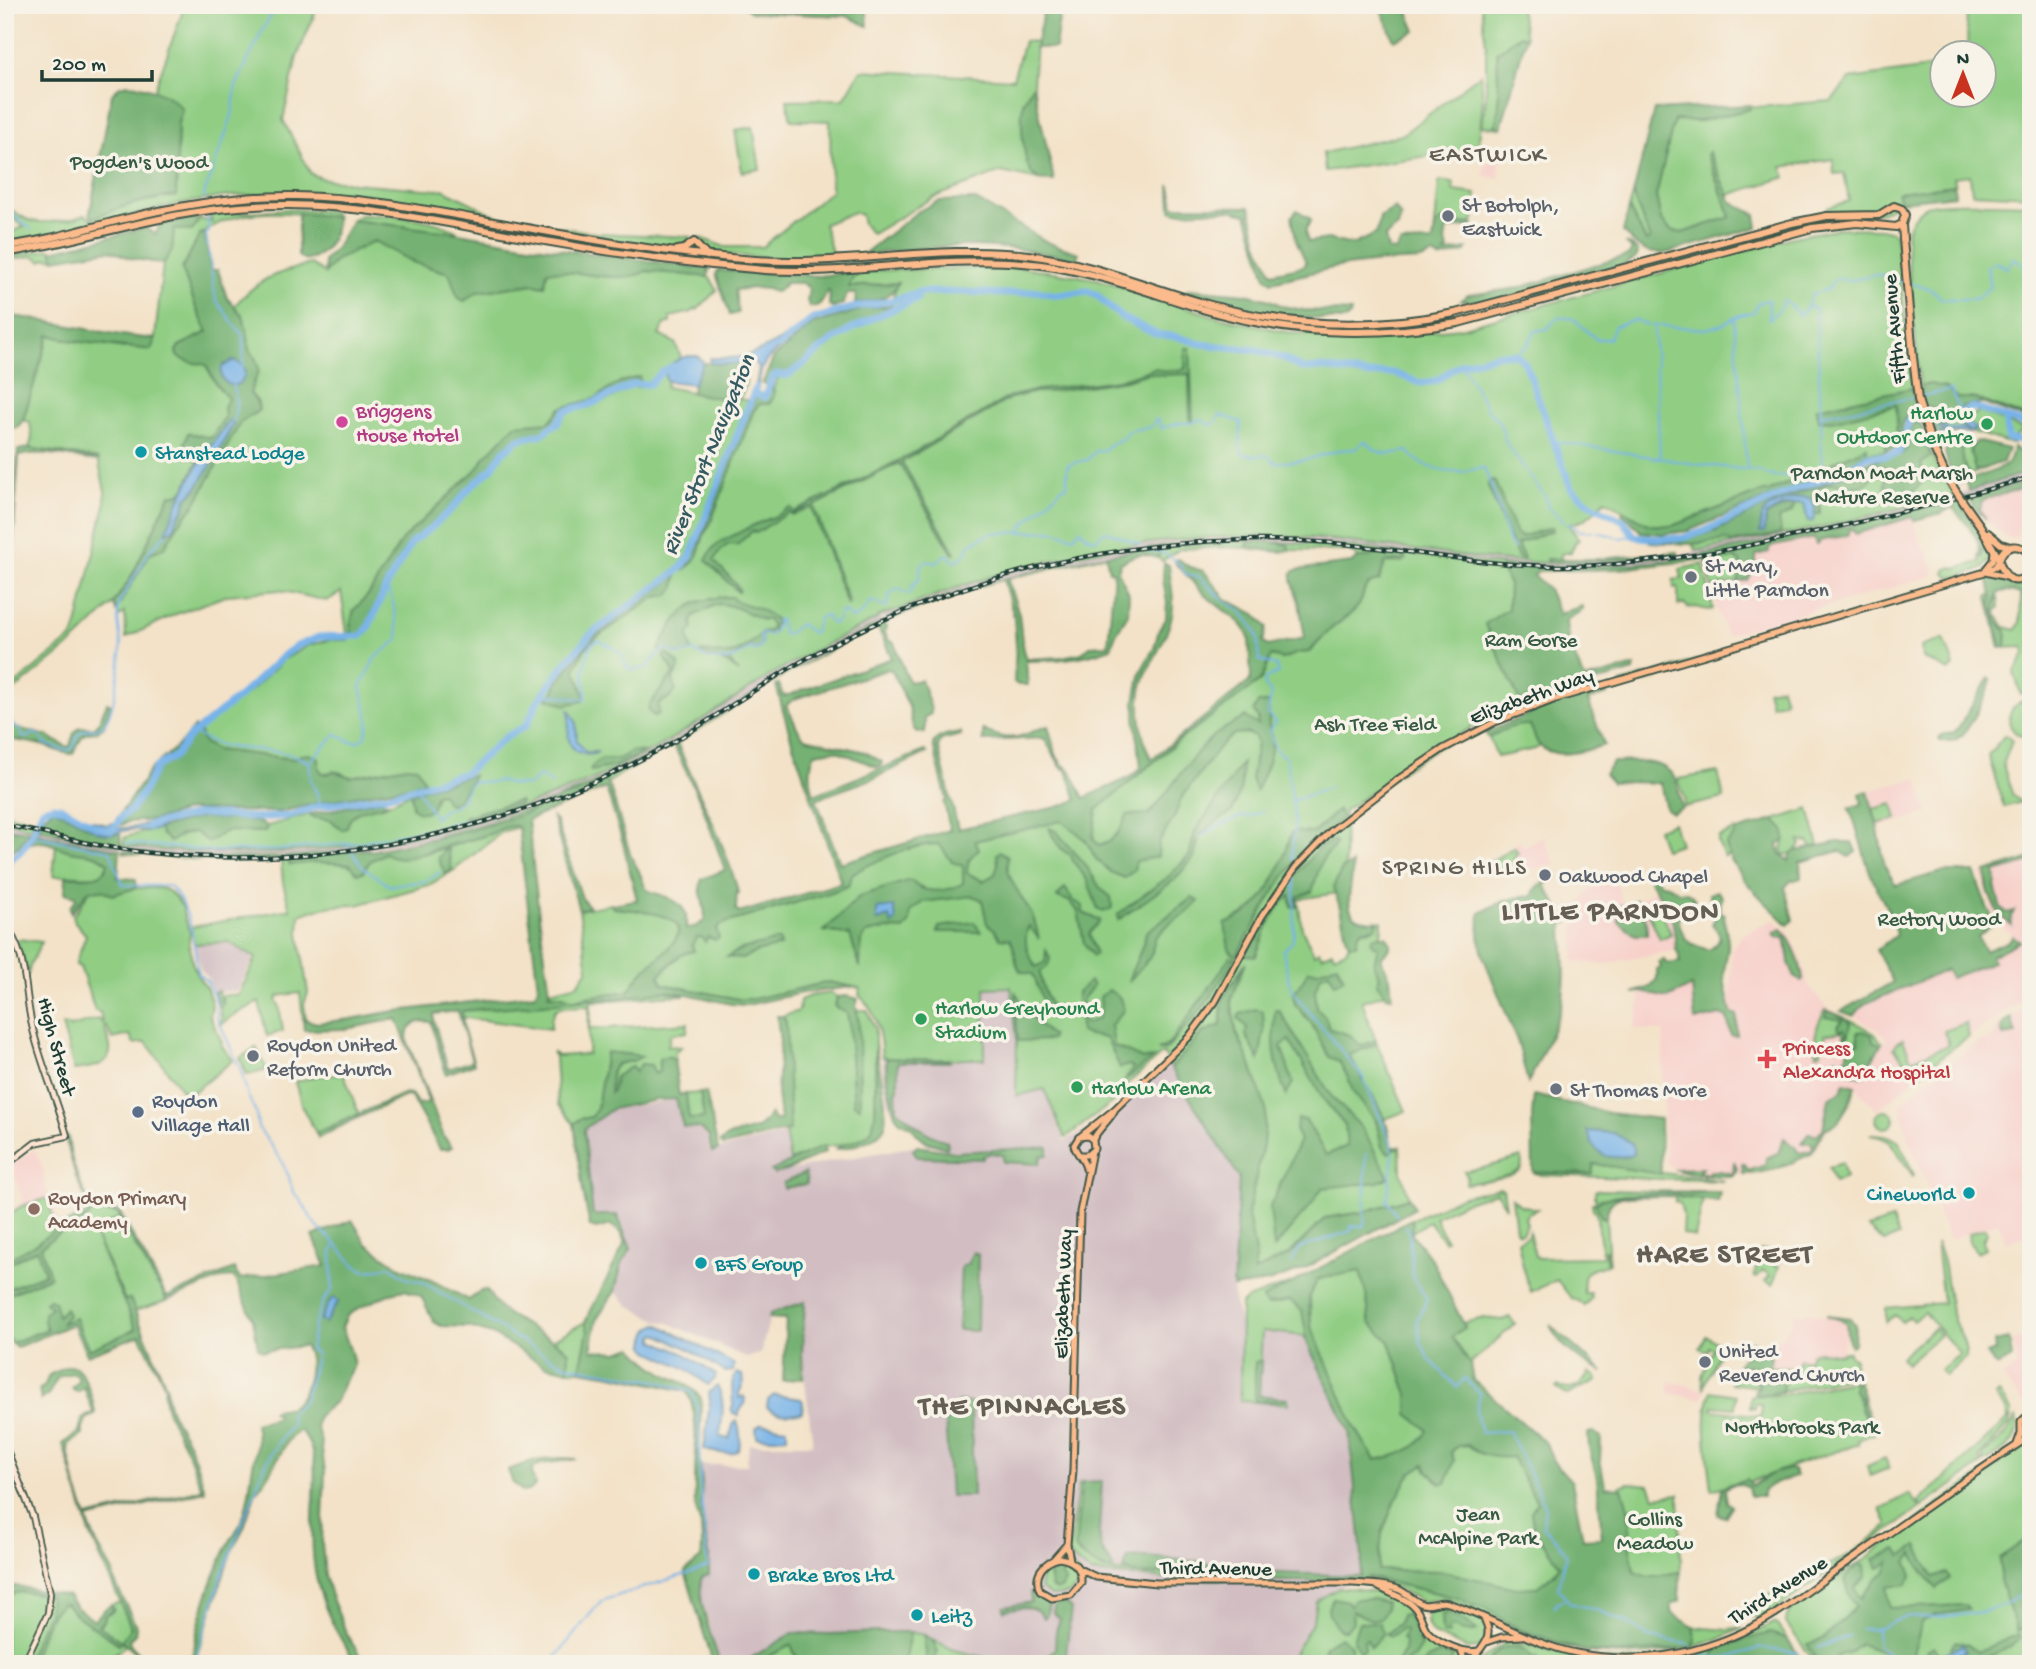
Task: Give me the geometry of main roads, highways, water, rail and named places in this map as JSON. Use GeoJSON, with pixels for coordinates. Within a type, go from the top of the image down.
{"type":"FeatureCollection","features":[{"type":"Feature","properties":{"kind":"highway"},"geometry":{"type":"LineString","coordinates":[[5,246],[61,237],[125,219],[195,204],[243,198],[294,196],[380,202],[672,251],[767,261],[811,262],[947,252],[1027,255],[1078,264],[1203,303],[1253,315],[1306,323],[1379,324],[1422,320],[1469,310],[1800,221],[1827,216],[1874,216],[1885,213],[1892,206],[1902,209],[1905,215],[1896,226]]}},
{"type":"Feature","properties":{"kind":"highway"},"geometry":{"type":"LineString","coordinates":[[5,253],[210,210],[286,205],[366,209],[549,242],[713,265],[771,270],[853,269],[966,260],[1050,266],[1098,276],[1251,322],[1298,330],[1363,333],[1412,330],[1458,323],[1812,228],[1843,224],[1896,226]]}},
{"type":"Feature","properties":{"kind":"highway"},"geometry":{"type":"LineString","coordinates":[[1885,213],[1884,219],[1896,226]]}},
{"type":"Feature","properties":{"kind":"highway","name":"Fifth Avenue"},"geometry":{"type":"LineString","coordinates":[[1896,226],[1903,239],[1918,400],[1924,421],[1939,461],[1981,527],[2007,577]]}},
{"type":"Feature","properties":{"kind":"highway"},"geometry":{"type":"LineString","coordinates":[[672,251],[684,249],[694,242],[707,256]]}},
{"type":"Feature","properties":{"kind":"highway","name":"Fifth Avenue"},"geometry":{"type":"LineString","coordinates":[[1981,527],[2001,544],[2010,547]]}},
{"type":"Feature","properties":{"kind":"highway"},"geometry":{"type":"LineString","coordinates":[[1999,560],[2002,552],[2016,546],[2028,550],[2031,556]]}},
{"type":"Feature","properties":{"kind":"highway"},"geometry":{"type":"LineString","coordinates":[[2007,577],[2014,581],[2022,580],[2031,571]]}},
{"type":"Feature","properties":{"kind":"main road"},"geometry":{"type":"LineString","coordinates":[[1984,572],[1993,560],[1994,550]]}},
{"type":"Feature","properties":{"kind":"main road","name":"Elizabeth Way"},"geometry":{"type":"LineString","coordinates":[[1081,1136],[1115,1109],[1203,1020],[1262,916],[1300,863],[1331,831],[1358,809],[1443,749],[1495,722],[1556,699],[1984,572],[1995,567],[1999,560]]}},
{"type":"Feature","properties":{"kind":"main road","name":"Elizabeth Way"},"geometry":{"type":"LineString","coordinates":[[1984,572],[2007,577]]}},
{"type":"Feature","properties":{"kind":"main road"},"geometry":{"type":"LineString","coordinates":[[2022,580],[2031,584]]}},
{"type":"Feature","properties":{"kind":"main road","name":"High Street"},"geometry":{"type":"LineString","coordinates":[[5,925],[18,950],[32,1026],[66,1136],[35,1143],[5,1166]]}},
{"type":"Feature","properties":{"kind":"main road","name":"Elizabeth Way"},"geometry":{"type":"LineString","coordinates":[[1093,1140],[1098,1129],[1115,1109]]}},
{"type":"Feature","properties":{"kind":"main road"},"geometry":{"type":"LineString","coordinates":[[1081,1155],[1087,1155],[1094,1146],[1093,1140],[1087,1136],[1076,1139],[1074,1145],[1087,1171]]}},
{"type":"Feature","properties":{"kind":"main road","name":"Elizabeth Way"},"geometry":{"type":"LineString","coordinates":[[1069,1560],[1067,1544],[1073,1470],[1080,1212],[1092,1151]]}},
{"type":"Feature","properties":{"kind":"main road"},"geometry":{"type":"LineString","coordinates":[[2017,1444],[2021,1422],[2031,1416]]}},
{"type":"Feature","properties":{"kind":"main road"},"geometry":{"type":"LineString","coordinates":[[2021,1433],[2029,1438]]}},
{"type":"Feature","properties":{"kind":"main road","name":"Third Avenue"},"geometry":{"type":"LineString","coordinates":[[1483,1617],[1522,1636],[1572,1652],[1603,1657],[1669,1656],[1694,1650],[1750,1628],[1791,1604],[2029,1438]]}},
{"type":"Feature","properties":{"kind":"main road"},"geometry":{"type":"LineString","coordinates":[[5,1445],[33,1517],[50,1593],[48,1613],[24,1664]]}},
{"type":"Feature","properties":{"kind":"main road"},"geometry":{"type":"LineString","coordinates":[[1053,1560],[1067,1544]]}},
{"type":"Feature","properties":{"kind":"main road"},"geometry":{"type":"LineString","coordinates":[[1053,1560],[1069,1560],[1079,1569],[1081,1583],[1071,1595],[1052,1598],[1040,1591],[1037,1576],[1044,1565],[1053,1560]]}},
{"type":"Feature","properties":{"kind":"main road","name":"Third Avenue"},"geometry":{"type":"LineString","coordinates":[[1079,1569],[1096,1577],[1177,1584],[1353,1583],[1384,1586],[1398,1589],[1420,1603],[1432,1604]]}},
{"type":"Feature","properties":{"kind":"main road","name":"Third Avenue"},"geometry":{"type":"LineString","coordinates":[[1081,1583],[1096,1577]]}},
{"type":"Feature","properties":{"kind":"main road","name":"Third Avenue"},"geometry":{"type":"LineString","coordinates":[[1377,1586],[1406,1601],[1418,1610],[1424,1620]]}},
{"type":"Feature","properties":{"kind":"main road"},"geometry":{"type":"LineString","coordinates":[[1469,1664],[1489,1638],[1488,1626],[1483,1617],[1445,1602],[1432,1604],[1427,1609],[1424,1620],[1430,1633],[1461,1651],[1478,1651]]}},
{"type":"Feature","properties":{"kind":"main road","name":"Third Avenue"},"geometry":{"type":"LineString","coordinates":[[1486,1643],[1502,1637],[1522,1636]]}},
{"type":"Feature","properties":{"kind":"main road"},"geometry":{"type":"LineString","coordinates":[[1461,1651],[1462,1664]]}},
{"type":"Feature","properties":{"kind":"water"},"geometry":{"type":"Polygon","coordinates":[[[784,338],[786,344],[766,361],[758,385],[759,367],[752,361],[737,364],[710,363],[710,358],[749,355],[784,338]]]}},
{"type":"Feature","properties":{"kind":"water"},"geometry":{"type":"Polygon","coordinates":[[[689,356],[697,356],[703,363],[693,384],[667,381],[667,367],[689,356]]]}},
{"type":"Feature","properties":{"kind":"water"},"geometry":{"type":"Polygon","coordinates":[[[232,361],[243,366],[245,375],[240,383],[233,386],[224,381],[221,374],[222,367],[232,361]]]}},
{"type":"Feature","properties":{"kind":"water"},"geometry":{"type":"Polygon","coordinates":[[[231,420],[233,424],[214,460],[196,489],[186,498],[184,509],[174,528],[166,533],[193,474],[210,446],[231,420]]]}},
{"type":"Feature","properties":{"kind":"water"},"geometry":{"type":"Polygon","coordinates":[[[1964,420],[1975,428],[1975,431],[1972,430],[1971,433],[1938,435],[1945,430],[1937,429],[1940,426],[1948,429],[1962,428],[1970,432],[1961,424],[1964,420]]]}},
{"type":"Feature","properties":{"kind":"water"},"geometry":{"type":"Polygon","coordinates":[[[1802,497],[1810,498],[1813,504],[1813,521],[1808,522],[1804,505],[1801,503],[1781,507],[1766,515],[1764,533],[1760,533],[1761,519],[1765,511],[1777,504],[1802,497]]]}},
{"type":"Feature","properties":{"kind":"water"},"geometry":{"type":"Polygon","coordinates":[[[569,709],[576,722],[577,741],[585,752],[598,752],[580,753],[573,748],[568,734],[569,709]]]}},
{"type":"Feature","properties":{"kind":"water"},"geometry":{"type":"Polygon","coordinates":[[[91,820],[107,825],[114,823],[118,828],[156,821],[161,827],[152,831],[130,830],[109,834],[88,825],[91,820]]]}},
{"type":"Feature","properties":{"kind":"water"},"geometry":{"type":"Polygon","coordinates":[[[894,907],[896,920],[892,925],[889,917],[877,921],[877,909],[894,907]]]}},
{"type":"Feature","properties":{"kind":"water"},"geometry":{"type":"Polygon","coordinates":[[[1587,1131],[1613,1133],[1631,1143],[1634,1153],[1619,1157],[1603,1155],[1594,1146],[1587,1131]]]}},
{"type":"Feature","properties":{"kind":"water"},"geometry":{"type":"Polygon","coordinates":[[[335,1298],[338,1302],[325,1323],[320,1320],[331,1299],[335,1298]]]}},
{"type":"Feature","properties":{"kind":"water"},"geometry":{"type":"Polygon","coordinates":[[[658,1324],[730,1362],[734,1365],[733,1371],[725,1372],[687,1348],[657,1334],[654,1336],[654,1340],[687,1355],[716,1375],[708,1385],[687,1369],[649,1351],[645,1346],[647,1336],[658,1324]]]}},
{"type":"Feature","properties":{"kind":"water"},"geometry":{"type":"Polygon","coordinates":[[[737,1373],[742,1375],[744,1382],[739,1398],[745,1398],[739,1415],[731,1409],[733,1379],[737,1373]]]}},
{"type":"Feature","properties":{"kind":"water"},"geometry":{"type":"Polygon","coordinates":[[[717,1386],[723,1405],[720,1437],[729,1439],[734,1422],[737,1421],[738,1425],[740,1444],[733,1453],[704,1449],[709,1392],[717,1386]]]}},
{"type":"Feature","properties":{"kind":"water"},"geometry":{"type":"Polygon","coordinates":[[[774,1395],[801,1399],[802,1412],[784,1414],[770,1410],[767,1407],[768,1400],[774,1395]]]}},
{"type":"Feature","properties":{"kind":"water"},"geometry":{"type":"Polygon","coordinates":[[[761,1424],[787,1428],[787,1437],[757,1437],[756,1428],[761,1424]]]}},
{"type":"Feature","properties":{"kind":"water"},"geometry":{"type":"Polygon","coordinates":[[[1963,1645],[1966,1651],[1941,1664],[1932,1663],[1932,1659],[1963,1645]]]}},
{"type":"Feature","properties":{"kind":"waterway"},"geometry":{"type":"LineString","coordinates":[[205,199],[204,195],[232,116],[236,86],[277,5]]}},
{"type":"Feature","properties":{"kind":"waterway"},"geometry":{"type":"LineString","coordinates":[[206,205],[209,232],[206,234],[216,300],[243,336],[243,366]]}},
{"type":"Feature","properties":{"kind":"waterway"},"geometry":{"type":"LineString","coordinates":[[7,210],[31,229]]}},
{"type":"Feature","properties":{"kind":"waterway"},"geometry":{"type":"LineString","coordinates":[[1909,283],[1931,289],[1942,299],[1976,299],[1990,287],[1987,267],[1996,262],[2007,268],[2014,258],[2031,271]]}},
{"type":"Feature","properties":{"kind":"waterway"},"geometry":{"type":"LineString","coordinates":[[1515,354],[1527,346],[1535,331],[1547,329],[1558,317],[1574,319],[1596,339],[1609,339],[1615,326],[1634,320],[1648,325],[1706,329],[1754,312],[1759,302],[1769,300],[1769,319],[1778,311],[1784,300],[1799,315],[1806,309],[1812,294],[1828,289],[1836,278],[1850,281],[1875,274],[1904,282]]}},
{"type":"Feature","properties":{"kind":"waterway","name":"River Stort Navigation"},"geometry":{"type":"LineString","coordinates":[[779,346],[813,319],[918,292],[1005,294],[1037,291],[1057,295],[1088,291],[1097,295],[1123,318],[1156,334],[1201,344],[1256,350],[1283,358],[1303,369],[1322,368],[1368,375],[1393,373],[1421,383],[1436,381],[1460,364],[1501,354],[1515,354],[1525,363],[1571,488],[1589,503],[1624,521],[1634,536],[1657,539],[1683,538],[1705,531],[1791,491],[1839,473],[1868,456],[1898,453],[1908,421],[1920,416],[1952,417],[1972,407],[2031,426]]}},
{"type":"Feature","properties":{"kind":"waterway"},"geometry":{"type":"LineString","coordinates":[[754,394],[765,397],[772,378],[778,374],[786,376],[847,332],[917,299],[918,292]]}},
{"type":"Feature","properties":{"kind":"waterway"},"geometry":{"type":"LineString","coordinates":[[1808,306],[1816,309],[1822,470]]}},
{"type":"Feature","properties":{"kind":"waterway"},"geometry":{"type":"LineString","coordinates":[[1734,318],[1747,468]]}},
{"type":"Feature","properties":{"kind":"waterway"},"geometry":{"type":"LineString","coordinates":[[1654,327],[1660,457]]}},
{"type":"Feature","properties":{"kind":"waterway"},"geometry":{"type":"LineString","coordinates":[[1461,364],[1489,411],[1500,423],[1507,445],[1547,499],[1547,506],[1562,520],[1581,531],[1594,531]]}},
{"type":"Feature","properties":{"kind":"waterway"},"geometry":{"type":"LineString","coordinates":[[112,830],[122,816],[131,810],[156,767],[175,756],[190,736],[239,697],[284,655],[319,637],[361,636],[368,628],[388,583],[412,542],[452,509],[491,469],[503,452],[519,439],[542,434],[557,423],[565,411],[591,404],[634,384],[650,384],[673,366]]}},
{"type":"Feature","properties":{"kind":"waterway"},"geometry":{"type":"LineString","coordinates":[[233,386],[236,403],[233,421]]}},
{"type":"Feature","properties":{"kind":"waterway","name":"River Stort Navigation"},"geometry":{"type":"LineString","coordinates":[[149,825],[201,814],[259,818],[289,816],[319,806],[386,796],[465,773],[507,736],[526,726],[538,701],[591,634],[679,570],[690,557],[756,387]]}},
{"type":"Feature","properties":{"kind":"waterway"},"geometry":{"type":"LineString","coordinates":[[1922,396],[1951,390],[1961,414]]}},
{"type":"Feature","properties":{"kind":"waterway"},"geometry":{"type":"LineString","coordinates":[[1822,415],[1911,398]]}},
{"type":"Feature","properties":{"kind":"waterway"},"geometry":{"type":"LineString","coordinates":[[1022,531],[1023,526],[1067,486],[1067,466],[1087,460],[1096,451],[1104,450],[1123,438],[1127,432],[1151,427],[1157,419],[1161,428],[1201,419],[1213,425],[1220,415],[1241,422],[1242,454],[1266,455],[1276,463],[1305,460],[1339,450],[1355,449],[1363,442],[1376,451],[1408,451],[1425,465],[1439,470],[1461,472],[1484,468],[1509,543],[1514,549]]}},
{"type":"Feature","properties":{"kind":"waterway"},"geometry":{"type":"LineString","coordinates":[[2005,417],[2008,439],[2031,442]]}},
{"type":"Feature","properties":{"kind":"waterway"},"geometry":{"type":"LineString","coordinates":[[1553,441],[1695,464],[1759,471],[1775,477],[1822,472]]}},
{"type":"Feature","properties":{"kind":"waterway"},"geometry":{"type":"LineString","coordinates":[[538,701],[549,694],[585,700],[585,663],[591,644],[599,640],[620,652],[625,665],[632,670],[646,668],[665,649],[679,655],[694,651],[713,659],[729,659],[750,648],[759,648],[762,643],[760,636],[770,635],[779,619],[786,635],[800,624],[812,633],[819,618],[826,615],[831,623],[836,623],[841,612],[844,611],[852,619],[862,613],[869,602],[887,606],[889,595],[895,590],[899,589],[908,594],[913,590],[912,586],[919,579],[920,568],[925,561],[936,563],[949,555],[954,562],[965,555],[970,544],[991,533],[1053,531],[1074,537],[1080,529],[1088,537],[1096,539],[1106,531],[1140,544]]}},
{"type":"Feature","properties":{"kind":"waterway"},"geometry":{"type":"LineString","coordinates":[[1598,532],[1619,538],[1634,536]]}},
{"type":"Feature","properties":{"kind":"waterway"},"geometry":{"type":"LineString","coordinates":[[5,743],[12,723],[21,731],[23,737],[33,733],[39,735],[44,743],[68,750],[72,749],[81,732],[100,727],[106,721],[120,664],[119,603],[151,549],[166,534]]}},
{"type":"Feature","properties":{"kind":"waterway"},"geometry":{"type":"LineString","coordinates":[[1144,549],[1171,557],[1186,574],[1198,576],[1223,600],[1240,610],[1258,638],[1259,660],[1276,666],[1278,673],[1267,677],[1264,684],[1271,693],[1268,714],[1275,722],[1269,731],[1276,750],[1286,758],[1295,820],[1293,860]]}},
{"type":"Feature","properties":{"kind":"waterway"},"geometry":{"type":"LineString","coordinates":[[309,762],[336,734],[357,742],[365,737],[369,723],[361,686],[375,658],[399,639],[393,602],[386,586]]}},
{"type":"Feature","properties":{"kind":"waterway"},"geometry":{"type":"LineString","coordinates":[[194,732],[217,744],[281,752],[309,762],[311,780],[319,803]]}},
{"type":"Feature","properties":{"kind":"waterway"},"geometry":{"type":"LineString","coordinates":[[417,788],[435,818],[464,798],[464,793],[472,782],[498,780],[512,785],[530,785],[539,775],[552,784]]}},
{"type":"Feature","properties":{"kind":"waterway"},"geometry":{"type":"LineString","coordinates":[[1293,801],[1330,787]]}},
{"type":"Feature","properties":{"kind":"waterway","name":"River Stort Navigation"},"geometry":{"type":"LineString","coordinates":[[5,862],[25,846],[43,809],[53,806],[63,808],[97,827]]}},
{"type":"Feature","properties":{"kind":"waterway"},"geometry":{"type":"LineString","coordinates":[[1199,838],[1239,817],[1262,811]]}},
{"type":"Feature","properties":{"kind":"waterway"},"geometry":{"type":"LineString","coordinates":[[127,843],[212,851],[279,850],[361,842],[467,821]]}},
{"type":"Feature","properties":{"kind":"waterway"},"geometry":{"type":"LineString","coordinates":[[32,835],[110,851],[123,885],[170,886],[177,895],[191,926],[198,973],[208,982],[217,1004],[217,1017],[241,1071],[256,1113],[258,1127],[280,1158],[293,1192],[315,1224],[357,1267],[369,1271],[389,1266],[408,1279],[422,1282],[566,1365],[661,1382],[692,1392],[698,1409],[700,1485],[708,1567],[601,1601],[550,1664]]}},
{"type":"Feature","properties":{"kind":"waterway"},"geometry":{"type":"LineString","coordinates":[[345,844],[363,867],[390,886],[425,881],[441,872]]}},
{"type":"Feature","properties":{"kind":"waterway"},"geometry":{"type":"LineString","coordinates":[[1295,878],[1294,933],[1292,942],[1283,951],[1289,982],[1297,997],[1363,1077],[1392,1145],[1387,1201],[1398,1216]]}},
{"type":"Feature","properties":{"kind":"waterway"},"geometry":{"type":"LineString","coordinates":[[1291,1262],[1300,1248],[1351,1231],[1351,1226],[1364,1226],[1366,1154]]}},
{"type":"Feature","properties":{"kind":"waterway"},"geometry":{"type":"LineString","coordinates":[[1406,1226],[1409,1231],[1413,1279],[1427,1299],[1417,1321],[1421,1342],[1429,1359],[1457,1387],[1465,1379],[1480,1394],[1476,1411],[1481,1433],[1509,1431],[1545,1505],[1543,1527],[1557,1540],[1567,1555],[1558,1587],[1570,1603],[1594,1609],[1628,1623],[1649,1637],[1690,1646]]}},
{"type":"Feature","properties":{"kind":"waterway"},"geometry":{"type":"LineString","coordinates":[[194,1664],[222,1574],[262,1472],[292,1424],[290,1413],[304,1401],[317,1355],[310,1349],[314,1327],[323,1301],[332,1290],[332,1252],[335,1246]]}},
{"type":"Feature","properties":{"kind":"waterway"},"geometry":{"type":"LineString","coordinates":[[1861,1629],[1878,1629],[1909,1616],[1920,1618],[1965,1615],[1993,1609],[2031,1587]]}},
{"type":"Feature","properties":{"kind":"waterway"},"geometry":{"type":"LineString","coordinates":[[1554,1607],[1557,1602],[1566,1599]]}},
{"type":"Feature","properties":{"kind":"waterway"},"geometry":{"type":"LineString","coordinates":[[1877,1629],[1878,1647],[1902,1664]]}},
{"type":"Feature","properties":{"kind":"waterway"},"geometry":{"type":"LineString","coordinates":[[1817,1648],[1849,1636]]}},
{"type":"Feature","properties":{"kind":"waterway"},"geometry":{"type":"LineString","coordinates":[[1700,1654],[1726,1658],[1760,1648],[1797,1653]]}},
{"type":"Feature","properties":{"kind":"waterway"},"geometry":{"type":"LineString","coordinates":[[1523,1664],[1525,1660]]}},
{"type":"Feature","properties":{"kind":"railway"},"geometry":{"type":"LineString","coordinates":[[5,825],[132,851],[217,857],[283,856],[348,850],[414,839],[478,824],[541,803],[602,778],[661,749],[825,648],[887,618],[983,582],[1050,564],[1155,546],[1262,540],[1333,543],[1526,565],[1615,564],[1705,553],[1825,530],[2031,477]]}},
{"type":"Feature","properties":{"kind":"place","name":"St Botolph, Eastwick"},"geometry":{"type":"Point","coordinates":[1448,216]}},
{"type":"Feature","properties":{"kind":"place","name":"Briggens House Hotel"},"geometry":{"type":"Point","coordinates":[342,422]}},
{"type":"Feature","properties":{"kind":"place","name":"Harlow Outdoor Centre"},"geometry":{"type":"Point","coordinates":[1987,424]}},
{"type":"Feature","properties":{"kind":"place","name":"Stanstead Lodge"},"geometry":{"type":"Point","coordinates":[141,452]}},
{"type":"Feature","properties":{"kind":"place","name":"St Mary, Little Parndon"},"geometry":{"type":"Point","coordinates":[1691,577]}},
{"type":"Feature","properties":{"kind":"place","name":"Oakwood Chapel"},"geometry":{"type":"Point","coordinates":[1545,875]}},
{"type":"Feature","properties":{"kind":"place","name":"Harlow Greyhound Stadium"},"geometry":{"type":"Point","coordinates":[921,1019]}},
{"type":"Feature","properties":{"kind":"place","name":"Roydon United Reform Church"},"geometry":{"type":"Point","coordinates":[253,1056]}},
{"type":"Feature","properties":{"kind":"place","name":"Princess Alexandra Hospital"},"geometry":{"type":"Point","coordinates":[1767,1059]}},
{"type":"Feature","properties":{"kind":"place","name":"Harlow Arena"},"geometry":{"type":"Point","coordinates":[1077,1087]}},
{"type":"Feature","properties":{"kind":"place","name":"St Thomas More"},"geometry":{"type":"Point","coordinates":[1556,1089]}},
{"type":"Feature","properties":{"kind":"place","name":"Roydon Village Hall"},"geometry":{"type":"Point","coordinates":[138,1112]}},
{"type":"Feature","properties":{"kind":"place","name":"Cineworld"},"geometry":{"type":"Point","coordinates":[1969,1193]}},
{"type":"Feature","properties":{"kind":"place","name":"Roydon Primary Academy"},"geometry":{"type":"Point","coordinates":[34,1209]}},
{"type":"Feature","properties":{"kind":"place","name":"BFS Group"},"geometry":{"type":"Point","coordinates":[701,1263]}},
{"type":"Feature","properties":{"kind":"place","name":"United Reverend Church"},"geometry":{"type":"Point","coordinates":[1705,1362]}},
{"type":"Feature","properties":{"kind":"place","name":"Brake Bros Ltd"},"geometry":{"type":"Point","coordinates":[754,1574]}},
{"type":"Feature","properties":{"kind":"place","name":"Leitz"},"geometry":{"type":"Point","coordinates":[917,1615]}},
{"type":"Feature","properties":{"kind":"district","name":"EASTWICK"},"geometry":{"type":"Point","coordinates":[1488,153]}},
{"type":"Feature","properties":{"kind":"district","name":"SPRING HILLS"},"geometry":{"type":"Point","coordinates":[1455,866]}},
{"type":"Feature","properties":{"kind":"district","name":"LITTLE PARNDON"},"geometry":{"type":"Point","coordinates":[1611,909]}},
{"type":"Feature","properties":{"kind":"district","name":"HARE STREET"},"geometry":{"type":"Point","coordinates":[1725,1252]}},
{"type":"Feature","properties":{"kind":"district","name":"THE PINNACLES"},"geometry":{"type":"Point","coordinates":[1023,1404]}},
{"type":"Feature","properties":{"kind":"park label","name":"Pogden's Wood"},"geometry":{"type":"Point","coordinates":[139,161]}},
{"type":"Feature","properties":{"kind":"park label","name":"Parndon Moat Marsh Nature Reserve"},"geometry":{"type":"Point","coordinates":[1882,484]}},
{"type":"Feature","properties":{"kind":"park label","name":"Ram Gorse"},"geometry":{"type":"Point","coordinates":[1531,639]}},
{"type":"Feature","properties":{"kind":"park label","name":"Ash Tree Field"},"geometry":{"type":"Point","coordinates":[1375,723]}},
{"type":"Feature","properties":{"kind":"park label","name":"Rectory Wood"},"geometry":{"type":"Point","coordinates":[1939,918]}},
{"type":"Feature","properties":{"kind":"park label","name":"Northbrooks Park"},"geometry":{"type":"Point","coordinates":[1802,1426]}},
{"type":"Feature","properties":{"kind":"park label","name":"Jean McAlpine Park"},"geometry":{"type":"Point","coordinates":[1478,1525]}},
{"type":"Feature","properties":{"kind":"park label","name":"Collins Meadow"},"geometry":{"type":"Point","coordinates":[1655,1530]}}]}
